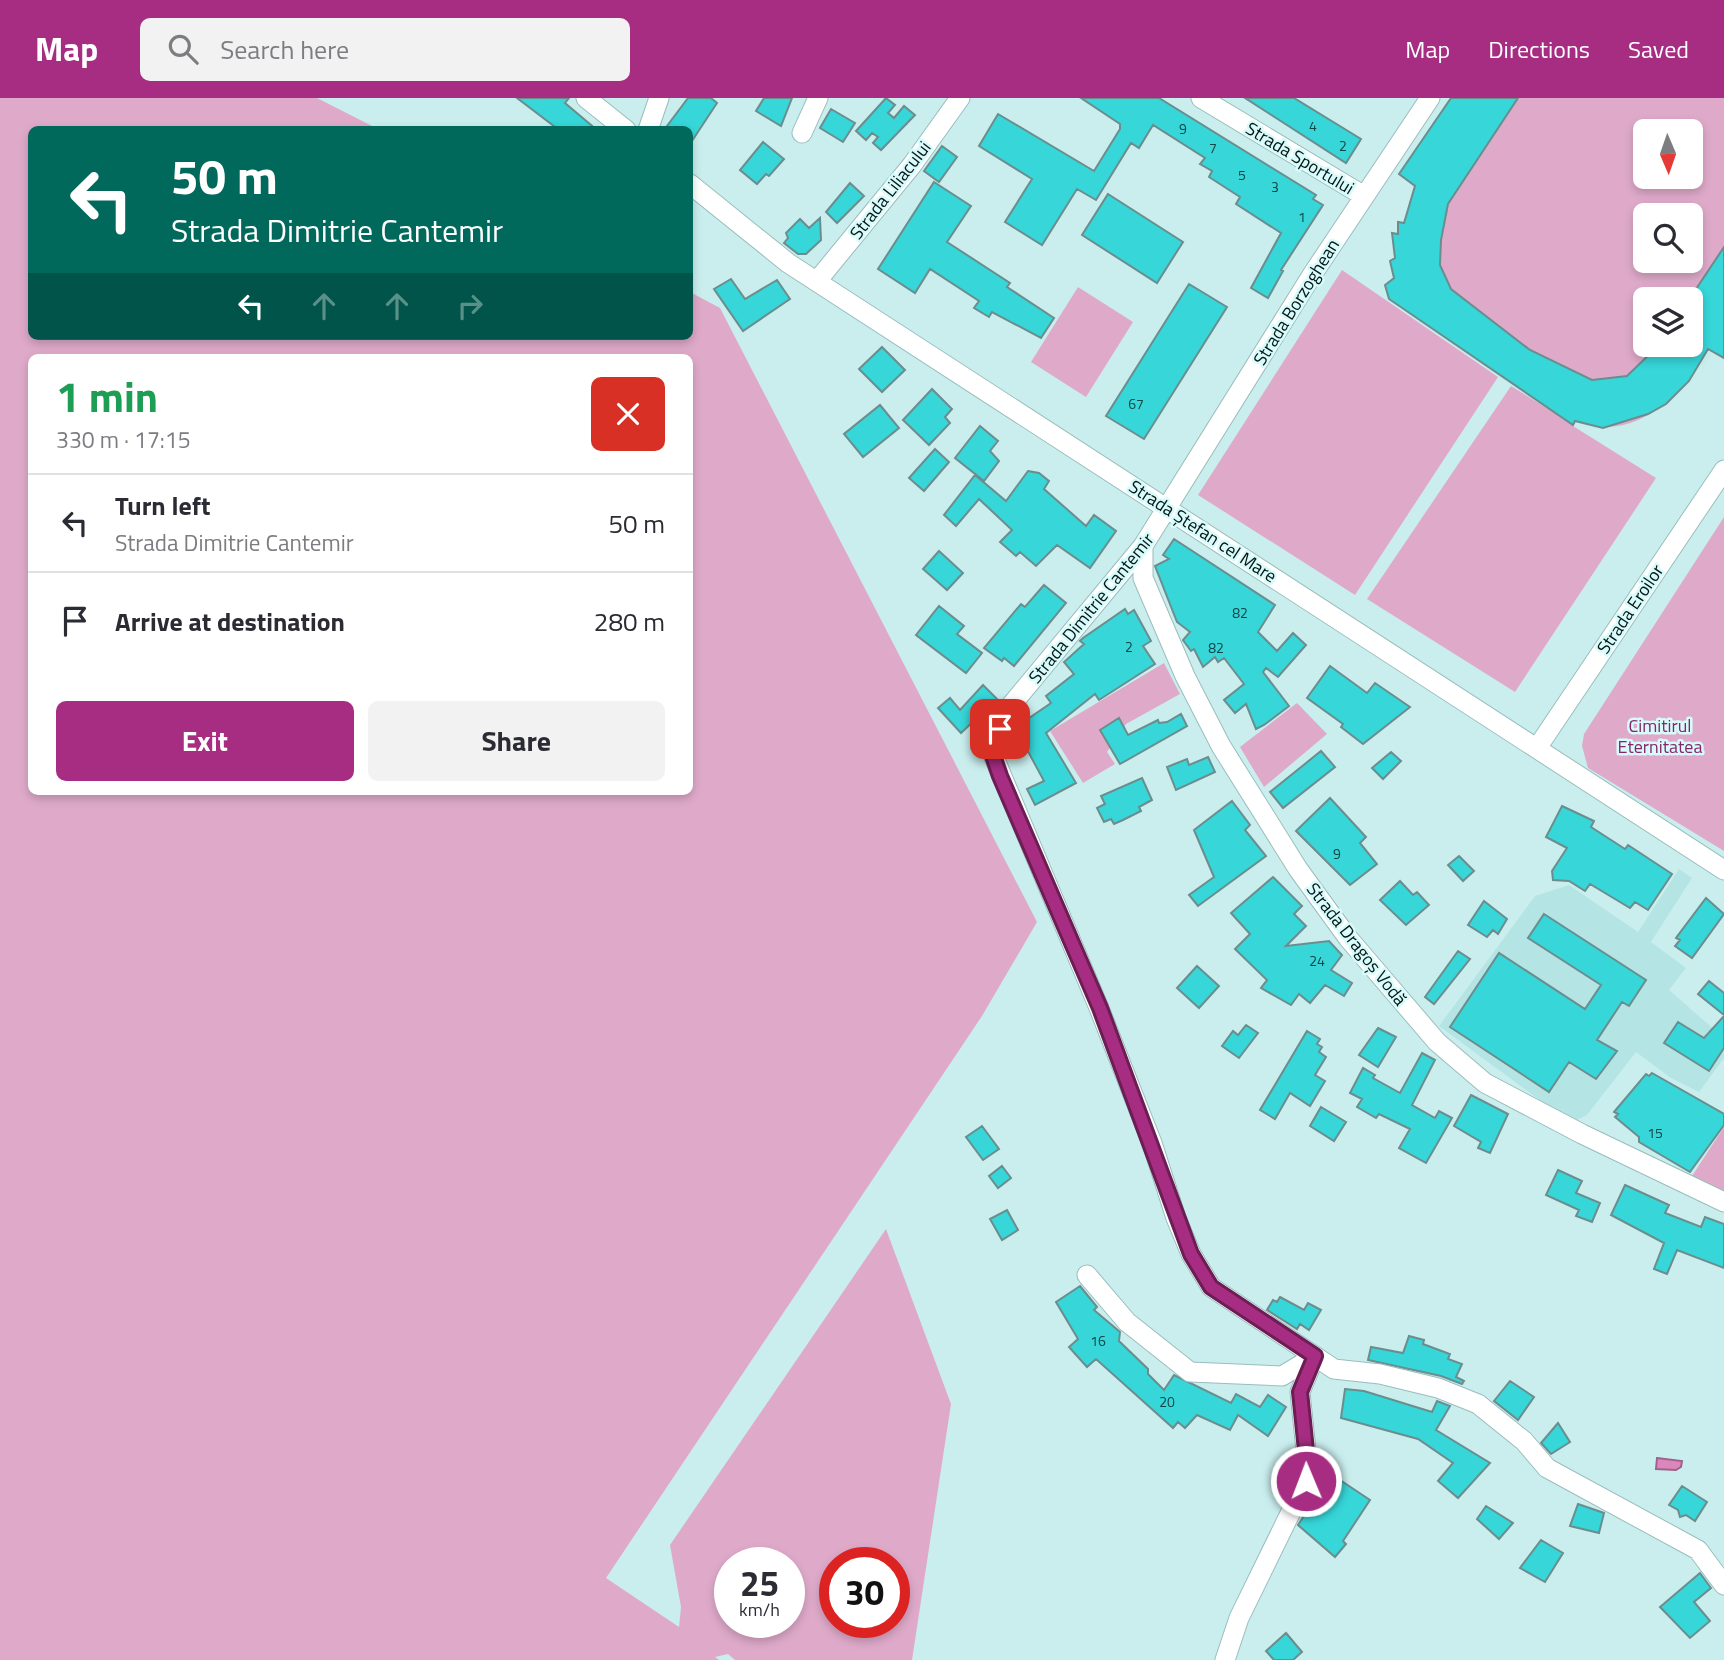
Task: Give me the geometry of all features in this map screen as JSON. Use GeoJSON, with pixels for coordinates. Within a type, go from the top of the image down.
{"type":"FeatureCollection","features":[{"type":"Feature","properties":{"kind":"street"},"geometry":{"type":"LineString","coordinates":[[586,98],[621,126]]}},
{"type":"Feature","properties":{"kind":"street"},"geometry":{"type":"LineString","coordinates":[[649,126],[659,98]]}},
{"type":"Feature","properties":{"kind":"street"},"geometry":{"type":"LineString","coordinates":[[802,133],[818,98]]}},
{"type":"Feature","properties":{"kind":"street","name":"Strada Liliacului"},"geometry":{"type":"LineString","coordinates":[[817,281],[912,165],[960,98]]}},
{"type":"Feature","properties":{"kind":"street","name":"Strada Sportului"},"geometry":{"type":"LineString","coordinates":[[1201,98],[1364,196]]}},
{"type":"Feature","properties":{"kind":"street","name":"Strada Borzoghean"},"geometry":{"type":"LineString","coordinates":[[1167,508],[1364,196],[1430,98]]}},
{"type":"Feature","properties":{"kind":"street","name":"Strada Ștefan cel Mare"},"geometry":{"type":"LineString","coordinates":[[693,186],[788,263],[1724,870]]}},
{"type":"Feature","properties":{"kind":"street","name":"Strada Eroilor"},"geometry":{"type":"LineString","coordinates":[[1538,748],[1724,470]]}},
{"type":"Feature","properties":{"kind":"street","name":"Strada Dimitrie Cantemir"},"geometry":{"type":"LineString","coordinates":[[1167,508],[1143,546],[1008,709],[991,750],[1100,1008],[1191,1254],[1211,1287],[1334,1369],[1392,1376],[1438,1388],[1478,1404],[1524,1441],[1547,1468],[1666,1530],[1698,1550],[1724,1585]]}},
{"type":"Feature","properties":{"kind":"street","name":"Strada Dragoș Vodă"},"geometry":{"type":"LineString","coordinates":[[1143,546],[1143,578],[1185,676],[1221,746],[1298,869],[1348,938],[1437,1042],[1485,1083],[1582,1134],[1724,1202]]}},
{"type":"Feature","properties":{"kind":"street"},"geometry":{"type":"LineString","coordinates":[[1087,1275],[1127,1322],[1190,1371],[1282,1376],[1315,1356]]}},
{"type":"Feature","properties":{"kind":"street"},"geometry":{"type":"LineString","coordinates":[[1225,1660],[1239,1618],[1306,1481],[1307,1460],[1300,1392],[1315,1356]]}},
{"type":"Feature","properties":{"kind":"shaded area"},"geometry":{"type":"Polygon","coordinates":[[[1679,869],[1692,878],[1651,942],[1686,968],[1669,990],[1724,1038],[1724,1058],[1699,1092],[1671,1078],[1636,1052],[1587,1115],[1571,1123],[1439,1026],[1535,896],[1569,885],[1638,932],[1679,869]]]}},
{"type":"Feature","properties":{"kind":"shaded area"},"geometry":{"type":"Polygon","coordinates":[[[1657,1458],[1682,1461],[1681,1467],[1676,1470],[1656,1469],[1657,1458]]]}},
{"type":"Feature","properties":{"kind":"green space"},"geometry":{"type":"Polygon","coordinates":[[[0,98],[317,98],[372,126],[28,126],[28,340],[693,340],[693,294],[720,308],[1037,922],[982,1016],[606,1578],[679,1627],[681,1607],[670,1545],[886,1229],[951,1404],[912,1660],[735,1660],[728,1654],[715,1657],[719,1660],[0,1660],[0,98]]]}},
{"type":"Feature","properties":{"kind":"green space"},"geometry":{"type":"Polygon","coordinates":[[[1451,98],[1724,98],[1724,358],[1708,349],[1703,356],[1703,287],[1633,287],[1633,357],[1703,357],[1689,377],[1665,403],[1636,421],[1620,426],[1602,427],[1575,421],[1573,426],[1656,478],[1515,692],[1367,599],[1511,386],[1569,422],[1389,299],[1385,285],[1394,278],[1390,261],[1395,257],[1392,233],[1398,233],[1398,222],[1404,222],[1414,186],[1399,174],[1451,98]]]}},
{"type":"Feature","properties":{"kind":"green space"},"geometry":{"type":"Polygon","coordinates":[[[1342,270],[1498,377],[1355,595],[1198,495],[1342,270]]]}},
{"type":"Feature","properties":{"kind":"green space"},"geometry":{"type":"Polygon","coordinates":[[[1078,287],[1133,322],[1086,397],[1031,362],[1078,287]]]}},
{"type":"Feature","properties":{"kind":"green space","name":"Cimitirul Eternitatea"},"geometry":{"type":"Polygon","coordinates":[[[1724,517],[1724,851],[1588,768],[1582,746],[1584,734],[1724,517]]]}},
{"type":"Feature","properties":{"kind":"green space"},"geometry":{"type":"Polygon","coordinates":[[[1164,663],[1180,694],[1126,724],[1107,752],[1115,764],[1083,783],[1050,731],[1164,663]]]}},
{"type":"Feature","properties":{"kind":"green space"},"geometry":{"type":"Polygon","coordinates":[[[1297,703],[1327,734],[1264,787],[1240,747],[1297,703]]]}},
{"type":"Feature","properties":{"kind":"green space"},"geometry":{"type":"Polygon","coordinates":[[[1724,1127],[1724,1194],[1690,1179],[1724,1127]]]}},
{"type":"Feature","properties":{"kind":"building"},"geometry":{"type":"Polygon","coordinates":[[[517,98],[569,98],[565,103],[592,126],[554,126],[517,98]]]}},
{"type":"Feature","properties":{"kind":"building"},"geometry":{"type":"Polygon","coordinates":[[[688,98],[711,98],[717,103],[693,139],[693,126],[667,126],[688,98]]]}},
{"type":"Feature","properties":{"kind":"building"},"geometry":{"type":"Polygon","coordinates":[[[764,98],[792,98],[781,126],[756,111],[764,98]]]}},
{"type":"Feature","properties":{"kind":"building"},"geometry":{"type":"Polygon","coordinates":[[[886,98],[895,105],[888,113],[894,118],[904,106],[915,115],[881,150],[873,143],[878,137],[872,133],[866,140],[856,131],[886,98]]]}},
{"type":"Feature","properties":{"kind":"building"},"geometry":{"type":"Polygon","coordinates":[[[1081,98],[1159,98],[1316,195],[1313,199],[1323,205],[1281,270],[1283,271],[1268,298],[1251,288],[1281,233],[1236,204],[1240,197],[1209,177],[1212,171],[1200,164],[1205,158],[1153,125],[1139,148],[1131,143],[1096,200],[1077,189],[1042,245],[1005,222],[1032,179],[979,146],[998,114],[1094,171],[1120,129],[1120,124],[1081,98]]]}},
{"type":"Feature","properties":{"kind":"building"},"geometry":{"type":"Polygon","coordinates":[[[1245,98],[1294,98],[1361,139],[1346,163],[1245,98]]]}},
{"type":"Feature","properties":{"kind":"building"},"geometry":{"type":"Polygon","coordinates":[[[1451,98],[1518,98],[1448,204],[1441,240],[1440,265],[1451,289],[1530,350],[1592,380],[1627,376],[1647,357],[1703,357],[1703,287],[1697,287],[1724,247],[1724,358],[1708,349],[1689,381],[1666,404],[1648,414],[1603,428],[1575,421],[1573,425],[1389,299],[1385,285],[1394,278],[1390,261],[1395,258],[1392,233],[1398,234],[1398,222],[1404,223],[1415,186],[1399,174],[1451,98]]]}},
{"type":"Feature","properties":{"kind":"building"},"geometry":{"type":"Polygon","coordinates":[[[831,109],[855,123],[843,142],[820,128],[831,109]]]}},
{"type":"Feature","properties":{"kind":"building"},"geometry":{"type":"Polygon","coordinates":[[[763,142],[784,159],[769,176],[766,174],[757,184],[740,170],[763,142]]]}},
{"type":"Feature","properties":{"kind":"building"},"geometry":{"type":"Polygon","coordinates":[[[942,146],[957,157],[939,182],[924,171],[942,146]]]}},
{"type":"Feature","properties":{"kind":"building"},"geometry":{"type":"Polygon","coordinates":[[[934,182],[971,206],[947,242],[1010,283],[1007,287],[1054,318],[1041,338],[992,312],[989,317],[974,308],[979,301],[930,269],[915,293],[878,269],[934,182]]]}},
{"type":"Feature","properties":{"kind":"building"},"geometry":{"type":"Polygon","coordinates":[[[850,183],[864,196],[837,223],[826,212],[850,183]]]}},
{"type":"Feature","properties":{"kind":"building"},"geometry":{"type":"Polygon","coordinates":[[[1108,194],[1183,242],[1157,283],[1082,235],[1108,194]]]}},
{"type":"Feature","properties":{"kind":"building"},"geometry":{"type":"Polygon","coordinates":[[[820,218],[821,240],[806,254],[798,254],[784,243],[788,238],[786,233],[800,219],[809,228],[820,218]]]}},
{"type":"Feature","properties":{"kind":"building"},"geometry":{"type":"Polygon","coordinates":[[[731,279],[745,299],[777,280],[790,299],[743,331],[714,289],[731,279]]]}},
{"type":"Feature","properties":{"kind":"building"},"geometry":{"type":"Polygon","coordinates":[[[1189,284],[1227,307],[1144,439],[1106,416],[1189,284]]]}},
{"type":"Feature","properties":{"kind":"building"},"geometry":{"type":"Polygon","coordinates":[[[882,347],[905,370],[882,392],[859,369],[882,347]]]}},
{"type":"Feature","properties":{"kind":"building"},"geometry":{"type":"Polygon","coordinates":[[[932,389],[952,409],[945,417],[950,423],[929,445],[903,420],[932,389]]]}},
{"type":"Feature","properties":{"kind":"building"},"geometry":{"type":"Polygon","coordinates":[[[880,405],[899,428],[863,457],[844,434],[880,405]]]}},
{"type":"Feature","properties":{"kind":"building"},"geometry":{"type":"Polygon","coordinates":[[[980,426],[998,441],[990,451],[999,461],[984,481],[955,458],[980,426]]]}},
{"type":"Feature","properties":{"kind":"building"},"geometry":{"type":"Polygon","coordinates":[[[935,449],[949,462],[924,491],[909,478],[935,449]]]}},
{"type":"Feature","properties":{"kind":"building"},"geometry":{"type":"Polygon","coordinates":[[[1028,471],[1039,473],[1049,481],[1044,489],[1086,526],[1094,515],[1116,531],[1090,568],[1057,545],[1036,566],[1020,552],[1016,556],[1000,542],[1012,530],[979,499],[956,526],[944,515],[975,475],[1006,501],[1028,471]]]}},
{"type":"Feature","properties":{"kind":"building"},"geometry":{"type":"Polygon","coordinates":[[[1174,539],[1275,605],[1258,632],[1277,651],[1293,633],[1306,645],[1278,677],[1266,668],[1263,672],[1289,706],[1256,729],[1246,704],[1235,713],[1224,700],[1244,684],[1224,658],[1218,662],[1215,657],[1203,667],[1194,649],[1191,651],[1183,640],[1190,632],[1177,622],[1155,566],[1169,559],[1163,555],[1174,539]]]}},
{"type":"Feature","properties":{"kind":"building"},"geometry":{"type":"Polygon","coordinates":[[[939,551],[963,573],[947,590],[923,569],[939,551]]]}},
{"type":"Feature","properties":{"kind":"building"},"geometry":{"type":"Polygon","coordinates":[[[1044,585],[1066,603],[1014,666],[984,648],[1021,604],[1025,607],[1044,585]]]}},
{"type":"Feature","properties":{"kind":"building"},"geometry":{"type":"Polygon","coordinates":[[[939,606],[964,626],[957,634],[982,653],[966,673],[916,635],[939,606]]]}},
{"type":"Feature","properties":{"kind":"building"},"geometry":{"type":"Polygon","coordinates":[[[1125,609],[1128,614],[1134,610],[1151,641],[1143,646],[1155,664],[1099,700],[1095,694],[1046,733],[1076,783],[1035,805],[1027,789],[1044,781],[1024,744],[1018,748],[1010,736],[1013,729],[1051,703],[1046,696],[1074,674],[1064,662],[1084,644],[1080,641],[1125,609]]]}},
{"type":"Feature","properties":{"kind":"building"},"geometry":{"type":"Polygon","coordinates":[[[1330,666],[1367,693],[1375,683],[1410,707],[1363,744],[1341,727],[1343,724],[1307,698],[1330,666]]]}},
{"type":"Feature","properties":{"kind":"building"},"geometry":{"type":"Polygon","coordinates":[[[983,685],[997,699],[961,733],[938,708],[950,698],[960,710],[983,685]]]}},
{"type":"Feature","properties":{"kind":"building"},"geometry":{"type":"Polygon","coordinates":[[[1181,714],[1187,726],[1120,764],[1100,730],[1119,718],[1128,735],[1158,720],[1159,723],[1167,722],[1181,714]]]}},
{"type":"Feature","properties":{"kind":"building"},"geometry":{"type":"Polygon","coordinates":[[[1321,751],[1335,767],[1283,808],[1270,792],[1321,751]]]}},
{"type":"Feature","properties":{"kind":"building"},"geometry":{"type":"Polygon","coordinates":[[[1391,752],[1401,761],[1383,779],[1372,768],[1391,752]]]}},
{"type":"Feature","properties":{"kind":"building"},"geometry":{"type":"Polygon","coordinates":[[[1208,757],[1215,772],[1176,790],[1167,767],[1187,759],[1189,765],[1208,757]]]}},
{"type":"Feature","properties":{"kind":"building"},"geometry":{"type":"Polygon","coordinates":[[[1142,778],[1152,800],[1139,807],[1141,811],[1123,820],[1114,824],[1111,819],[1104,822],[1097,808],[1105,804],[1101,796],[1142,778]]]}},
{"type":"Feature","properties":{"kind":"building"},"geometry":{"type":"Polygon","coordinates":[[[1330,798],[1366,837],[1360,843],[1377,864],[1350,885],[1296,831],[1330,798]]]}},
{"type":"Feature","properties":{"kind":"building"},"geometry":{"type":"Polygon","coordinates":[[[1232,801],[1250,825],[1245,830],[1266,856],[1198,906],[1189,895],[1214,877],[1194,830],[1232,801]]]}},
{"type":"Feature","properties":{"kind":"building"},"geometry":{"type":"Polygon","coordinates":[[[1562,806],[1594,821],[1591,827],[1625,849],[1628,845],[1672,874],[1648,910],[1635,902],[1630,908],[1590,884],[1585,891],[1569,881],[1553,880],[1552,871],[1567,848],[1546,837],[1562,806]]]}},
{"type":"Feature","properties":{"kind":"building"},"geometry":{"type":"Polygon","coordinates":[[[1459,856],[1474,871],[1463,881],[1448,865],[1459,856]]]}},
{"type":"Feature","properties":{"kind":"building"},"geometry":{"type":"Polygon","coordinates":[[[1273,877],[1302,906],[1294,914],[1306,926],[1286,946],[1329,941],[1342,955],[1331,970],[1352,983],[1344,996],[1325,985],[1310,1003],[1299,994],[1291,1005],[1261,988],[1267,980],[1235,949],[1250,934],[1231,913],[1273,877]]]}},
{"type":"Feature","properties":{"kind":"building"},"geometry":{"type":"Polygon","coordinates":[[[1400,881],[1413,895],[1417,892],[1429,905],[1406,925],[1380,900],[1400,881]]]}},
{"type":"Feature","properties":{"kind":"building"},"geometry":{"type":"Polygon","coordinates":[[[1706,898],[1724,914],[1692,958],[1675,946],[1680,940],[1676,938],[1706,898]]]}},
{"type":"Feature","properties":{"kind":"building"},"geometry":{"type":"Polygon","coordinates":[[[1484,901],[1507,919],[1498,934],[1493,930],[1487,937],[1468,925],[1484,901]]]}},
{"type":"Feature","properties":{"kind":"building"},"geometry":{"type":"Polygon","coordinates":[[[1544,914],[1646,980],[1629,1006],[1622,1002],[1597,1040],[1617,1051],[1596,1079],[1569,1062],[1549,1092],[1450,1027],[1499,953],[1585,1009],[1601,985],[1528,938],[1544,914]]]}},
{"type":"Feature","properties":{"kind":"building"},"geometry":{"type":"Polygon","coordinates":[[[1458,951],[1470,959],[1434,1004],[1425,997],[1458,951]]]}},
{"type":"Feature","properties":{"kind":"building"},"geometry":{"type":"Polygon","coordinates":[[[1197,966],[1219,986],[1199,1008],[1177,988],[1197,966]]]}},
{"type":"Feature","properties":{"kind":"building"},"geometry":{"type":"Polygon","coordinates":[[[1709,981],[1724,993],[1724,1015],[1698,994],[1709,981]]]}},
{"type":"Feature","properties":{"kind":"building"},"geometry":{"type":"Polygon","coordinates":[[[1724,1016],[1724,1048],[1709,1071],[1664,1043],[1678,1022],[1704,1038],[1724,1016]]]}},
{"type":"Feature","properties":{"kind":"building"},"geometry":{"type":"Polygon","coordinates":[[[1246,1025],[1258,1033],[1239,1058],[1222,1046],[1233,1031],[1238,1035],[1246,1025]]]}},
{"type":"Feature","properties":{"kind":"building"},"geometry":{"type":"Polygon","coordinates":[[[1378,1028],[1396,1037],[1378,1067],[1359,1055],[1378,1028]]]}},
{"type":"Feature","properties":{"kind":"building"},"geometry":{"type":"Polygon","coordinates":[[[1307,1031],[1320,1039],[1317,1044],[1322,1047],[1319,1052],[1326,1057],[1315,1075],[1325,1081],[1310,1106],[1290,1093],[1275,1119],[1260,1110],[1307,1031]]]}},
{"type":"Feature","properties":{"kind":"building"},"geometry":{"type":"Polygon","coordinates":[[[1422,1053],[1435,1060],[1412,1105],[1435,1118],[1439,1111],[1452,1118],[1426,1163],[1399,1148],[1410,1129],[1379,1114],[1376,1118],[1357,1107],[1362,1099],[1350,1093],[1363,1068],[1375,1075],[1373,1078],[1400,1093],[1422,1053]]]}},
{"type":"Feature","properties":{"kind":"building"},"geometry":{"type":"Polygon","coordinates":[[[1652,1073],[1724,1114],[1724,1125],[1690,1172],[1639,1142],[1639,1137],[1615,1117],[1618,1114],[1614,1112],[1646,1074],[1649,1076],[1652,1073]]]}},
{"type":"Feature","properties":{"kind":"building"},"geometry":{"type":"Polygon","coordinates":[[[1471,1095],[1508,1114],[1490,1153],[1478,1148],[1481,1142],[1454,1126],[1471,1095]]]}},
{"type":"Feature","properties":{"kind":"building"},"geometry":{"type":"Polygon","coordinates":[[[1321,1107],[1346,1122],[1334,1141],[1310,1126],[1321,1107]]]}},
{"type":"Feature","properties":{"kind":"building"},"geometry":{"type":"Polygon","coordinates":[[[982,1126],[999,1149],[983,1160],[966,1137],[982,1126]]]}},
{"type":"Feature","properties":{"kind":"building"},"geometry":{"type":"Polygon","coordinates":[[[1002,1166],[1011,1178],[998,1188],[989,1176],[1002,1166]]]}},
{"type":"Feature","properties":{"kind":"building"},"geometry":{"type":"Polygon","coordinates":[[[1558,1170],[1582,1181],[1576,1193],[1600,1203],[1592,1222],[1576,1216],[1579,1210],[1546,1195],[1558,1170]]]}},
{"type":"Feature","properties":{"kind":"building"},"geometry":{"type":"Polygon","coordinates":[[[1625,1185],[1669,1205],[1665,1213],[1701,1227],[1705,1217],[1724,1224],[1724,1268],[1677,1250],[1667,1274],[1654,1269],[1664,1243],[1611,1215],[1625,1185]]]}},
{"type":"Feature","properties":{"kind":"building"},"geometry":{"type":"Polygon","coordinates":[[[1007,1210],[1018,1230],[1002,1240],[990,1219],[1007,1210]]]}},
{"type":"Feature","properties":{"kind":"building"},"geometry":{"type":"Polygon","coordinates":[[[1080,1286],[1097,1307],[1094,1310],[1120,1332],[1119,1341],[1148,1369],[1148,1374],[1164,1390],[1174,1375],[1231,1403],[1236,1394],[1260,1407],[1268,1395],[1286,1407],[1268,1436],[1238,1415],[1230,1430],[1197,1415],[1185,1428],[1178,1422],[1173,1428],[1096,1359],[1087,1367],[1069,1347],[1078,1339],[1056,1302],[1080,1286]]]}},
{"type":"Feature","properties":{"kind":"building"},"geometry":{"type":"Polygon","coordinates":[[[1280,1297],[1304,1310],[1308,1303],[1321,1310],[1309,1330],[1300,1324],[1297,1329],[1267,1310],[1273,1300],[1277,1302],[1280,1297]]]}},
{"type":"Feature","properties":{"kind":"building"},"geometry":{"type":"Polygon","coordinates":[[[1409,1336],[1424,1340],[1423,1344],[1450,1354],[1448,1359],[1462,1364],[1456,1377],[1464,1381],[1462,1384],[1441,1376],[1368,1360],[1371,1347],[1403,1353],[1409,1336]]]}},
{"type":"Feature","properties":{"kind":"building"},"geometry":{"type":"Polygon","coordinates":[[[1510,1381],[1534,1397],[1518,1420],[1494,1401],[1510,1381]]]}},
{"type":"Feature","properties":{"kind":"building"},"geometry":{"type":"Polygon","coordinates":[[[1345,1389],[1364,1391],[1432,1412],[1437,1401],[1450,1406],[1436,1430],[1490,1463],[1458,1498],[1438,1481],[1453,1463],[1418,1439],[1341,1418],[1345,1389]]]}},
{"type":"Feature","properties":{"kind":"building"},"geometry":{"type":"Polygon","coordinates":[[[1558,1423],[1570,1442],[1551,1454],[1541,1443],[1558,1423]]]}},
{"type":"Feature","properties":{"kind":"building"},"geometry":{"type":"Polygon","coordinates":[[[1331,1474],[1370,1500],[1343,1541],[1346,1544],[1335,1557],[1298,1525],[1331,1474]]]}},
{"type":"Feature","properties":{"kind":"building"},"geometry":{"type":"Polygon","coordinates":[[[1682,1486],[1707,1502],[1695,1521],[1686,1515],[1680,1517],[1678,1510],[1669,1505],[1682,1486]]]}},
{"type":"Feature","properties":{"kind":"building"},"geometry":{"type":"Polygon","coordinates":[[[1578,1504],[1604,1513],[1599,1533],[1570,1526],[1578,1504]]]}},
{"type":"Feature","properties":{"kind":"building"},"geometry":{"type":"Polygon","coordinates":[[[1486,1506],[1513,1523],[1499,1539],[1477,1519],[1486,1506]]]}},
{"type":"Feature","properties":{"kind":"building"},"geometry":{"type":"Polygon","coordinates":[[[1541,1540],[1563,1553],[1545,1582],[1520,1568],[1541,1540]]]}},
{"type":"Feature","properties":{"kind":"building"},"geometry":{"type":"Polygon","coordinates":[[[1700,1573],[1711,1588],[1694,1602],[1710,1621],[1690,1638],[1660,1607],[1700,1573]]]}},
{"type":"Feature","properties":{"kind":"building"},"geometry":{"type":"Polygon","coordinates":[[[1286,1633],[1302,1652],[1293,1660],[1274,1660],[1266,1651],[1286,1633]]]}},
{"type":"Feature","properties":{"kind":"route"},"geometry":{"type":"LineString","coordinates":[[1000,729],[991,750],[1000,776],[1100,1008],[1191,1254],[1211,1287],[1315,1356],[1300,1392],[1307,1460],[1306,1481]]}}]}
